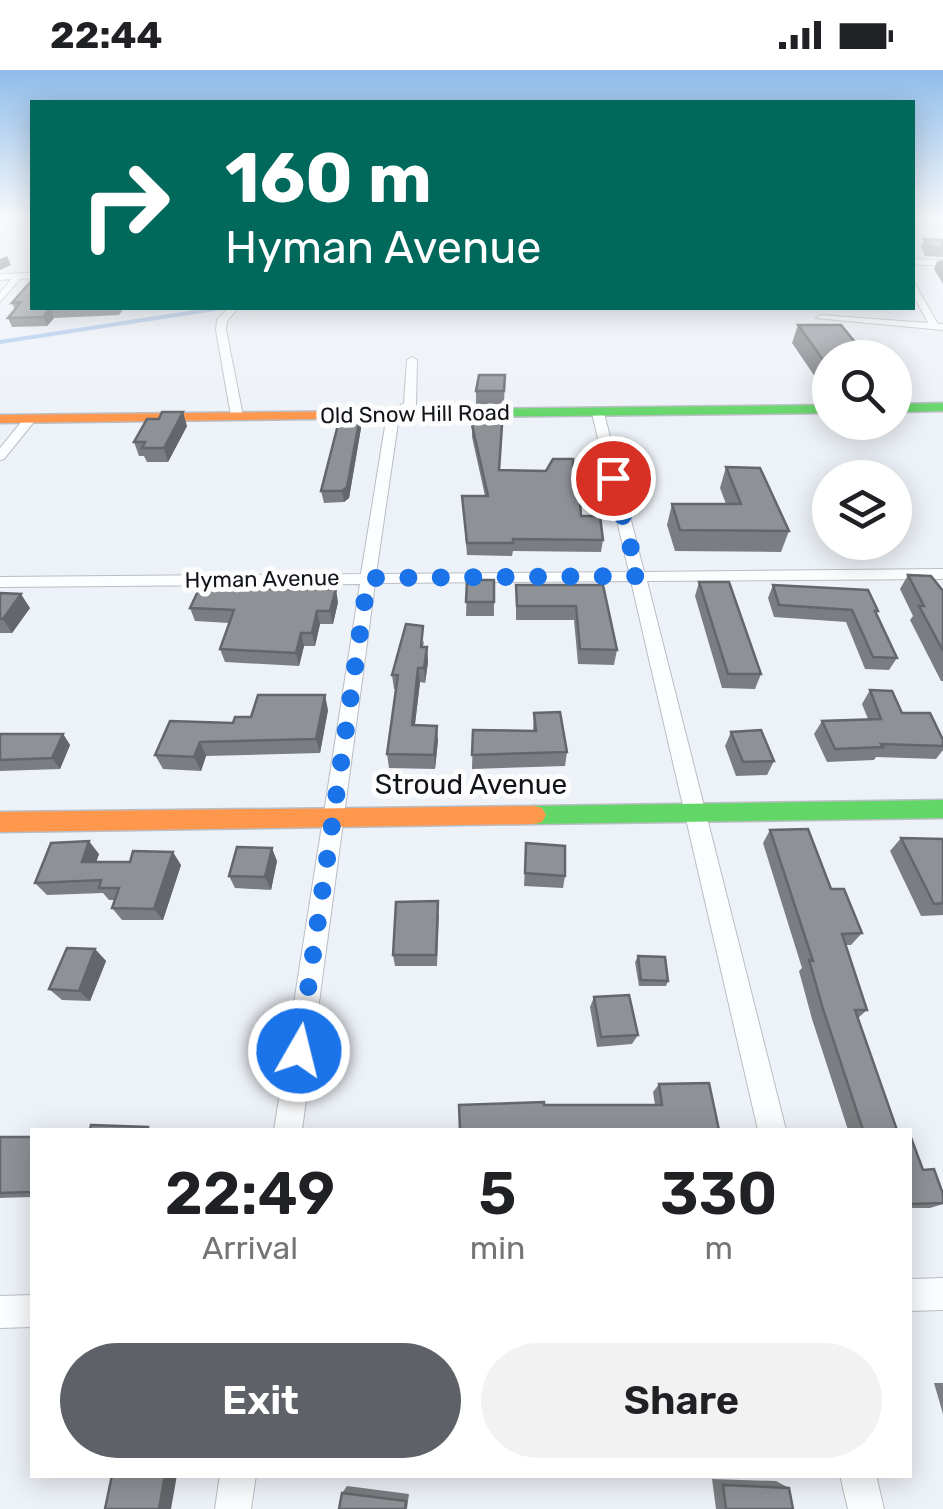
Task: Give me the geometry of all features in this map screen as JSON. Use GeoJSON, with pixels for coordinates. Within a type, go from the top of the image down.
{"type":"FeatureCollection","features":[{"type":"Feature","properties":{"kind":"street"},"geometry":{"type":"LineString","coordinates":[[915,287],[939,327]]}},
{"type":"Feature","properties":{"kind":"street"},"geometry":{"type":"LineString","coordinates":[[231,310],[222,320],[220,330],[237,416]]}},
{"type":"Feature","properties":{"kind":"street"},"geometry":{"type":"LineString","coordinates":[[822,318],[939,327]]}},
{"type":"Feature","properties":{"kind":"street"},"geometry":{"type":"LineString","coordinates":[[288,1128],[394,414],[410,405],[412,360]]}},
{"type":"Feature","properties":{"kind":"street"},"geometry":{"type":"LineString","coordinates":[[912,408],[943,407]]}},
{"type":"Feature","properties":{"kind":"street","name":"Old Snow Hill Road"},"geometry":{"type":"LineString","coordinates":[[0,418],[812,409]]}},
{"type":"Feature","properties":{"kind":"street"},"geometry":{"type":"LineString","coordinates":[[598,413],[772,1128]]}},
{"type":"Feature","properties":{"kind":"street"},"geometry":{"type":"LineString","coordinates":[[0,456],[31,418]]}},
{"type":"Feature","properties":{"kind":"street","name":"Hyman Avenue"},"geometry":{"type":"LineString","coordinates":[[0,582],[943,574]]}},
{"type":"Feature","properties":{"kind":"street","name":"Stroud Avenue"},"geometry":{"type":"LineString","coordinates":[[0,822],[334,814],[943,809]]}},
{"type":"Feature","properties":{"kind":"street"},"geometry":{"type":"LineString","coordinates":[[912,1295],[943,1294]]}},
{"type":"Feature","properties":{"kind":"street"},"geometry":{"type":"LineString","coordinates":[[0,1312],[30,1311]]}},
{"type":"Feature","properties":{"kind":"street"},"geometry":{"type":"LineString","coordinates":[[233,1509],[238,1478]]}},
{"type":"Feature","properties":{"kind":"street"},"geometry":{"type":"LineString","coordinates":[[859,1478],[866,1509]]}},
{"type":"Feature","properties":{"kind":"building"},"geometry":{"type":"Polygon","coordinates":[[[30,284],[30,310],[48,310],[43,317],[8,318],[21,302],[12,303],[30,284]]]}},
{"type":"Feature","properties":{"kind":"building"},"geometry":{"type":"Polygon","coordinates":[[[798,325],[841,325],[853,340],[812,340],[812,344],[798,325]]]}},
{"type":"Feature","properties":{"kind":"building"},"geometry":{"type":"Polygon","coordinates":[[[479,375],[505,375],[504,391],[476,391],[479,375]]]}},
{"type":"Feature","properties":{"kind":"building"},"geometry":{"type":"Polygon","coordinates":[[[474,410],[503,410],[499,470],[546,471],[553,459],[573,459],[573,466],[578,466],[581,516],[600,516],[603,540],[467,543],[462,496],[488,496],[472,425],[474,410]]]}},
{"type":"Feature","properties":{"kind":"building"},"geometry":{"type":"Polygon","coordinates":[[[162,412],[183,412],[164,448],[142,448],[145,442],[134,442],[147,419],[159,419],[162,412]]]}},
{"type":"Feature","properties":{"kind":"building"},"geometry":{"type":"Polygon","coordinates":[[[340,417],[360,417],[347,487],[342,491],[321,491],[340,417]]]}},
{"type":"Feature","properties":{"kind":"building"},"geometry":{"type":"Polygon","coordinates":[[[726,467],[760,468],[789,531],[680,530],[672,504],[741,504],[726,467]]]}},
{"type":"Feature","properties":{"kind":"building"},"geometry":{"type":"Polygon","coordinates":[[[908,575],[931,576],[943,591],[943,651],[919,606],[924,606],[908,575]]]}},
{"type":"Feature","properties":{"kind":"building"},"geometry":{"type":"Polygon","coordinates":[[[467,580],[494,580],[494,602],[466,602],[467,580]]]}},
{"type":"Feature","properties":{"kind":"building"},"geometry":{"type":"Polygon","coordinates":[[[699,582],[729,582],[761,674],[728,674],[699,582]]]}},
{"type":"Feature","properties":{"kind":"building"},"geometry":{"type":"Polygon","coordinates":[[[516,585],[603,585],[617,650],[580,649],[576,606],[517,606],[516,585]]]}},
{"type":"Feature","properties":{"kind":"building"},"geometry":{"type":"Polygon","coordinates":[[[773,585],[868,590],[897,658],[873,657],[852,610],[779,605],[773,585]]]}},
{"type":"Feature","properties":{"kind":"building"},"geometry":{"type":"Polygon","coordinates":[[[199,589],[336,589],[330,611],[317,611],[312,633],[301,633],[296,653],[220,649],[234,610],[190,608],[199,589]]]}},
{"type":"Feature","properties":{"kind":"building"},"geometry":{"type":"Polygon","coordinates":[[[0,593],[21,594],[3,619],[0,619],[0,593]]]}},
{"type":"Feature","properties":{"kind":"building"},"geometry":{"type":"Polygon","coordinates":[[[406,624],[423,626],[421,647],[427,647],[424,668],[418,668],[412,725],[437,726],[434,755],[387,754],[398,675],[392,675],[406,624]]]}},
{"type":"Feature","properties":{"kind":"building"},"geometry":{"type":"Polygon","coordinates":[[[870,690],[892,691],[902,713],[930,713],[943,746],[881,744],[883,747],[835,749],[822,721],[881,719],[870,690]]]}},
{"type":"Feature","properties":{"kind":"building"},"geometry":{"type":"Polygon","coordinates":[[[258,695],[325,695],[316,739],[200,742],[194,757],[155,755],[170,721],[233,723],[235,717],[251,717],[258,695]]]}},
{"type":"Feature","properties":{"kind":"building"},"geometry":{"type":"Polygon","coordinates":[[[560,712],[567,752],[472,755],[473,730],[536,731],[534,713],[560,712]]]}},
{"type":"Feature","properties":{"kind":"building"},"geometry":{"type":"Polygon","coordinates":[[[761,730],[774,761],[743,762],[731,732],[761,730]]]}},
{"type":"Feature","properties":{"kind":"building"},"geometry":{"type":"Polygon","coordinates":[[[0,734],[63,734],[52,758],[0,760],[0,734]]]}},
{"type":"Feature","properties":{"kind":"building"},"geometry":{"type":"Polygon","coordinates":[[[808,829],[831,889],[844,889],[862,933],[842,934],[867,1010],[855,1010],[896,1128],[862,1128],[770,830],[808,829]]]}},
{"type":"Feature","properties":{"kind":"building"},"geometry":{"type":"Polygon","coordinates":[[[901,838],[943,839],[943,903],[934,904],[901,838]]]}},
{"type":"Feature","properties":{"kind":"building"},"geometry":{"type":"Polygon","coordinates":[[[89,841],[82,862],[130,862],[133,851],[173,852],[154,909],[112,908],[119,888],[99,888],[101,880],[35,883],[51,843],[89,841]]]}},
{"type":"Feature","properties":{"kind":"building"},"geometry":{"type":"Polygon","coordinates":[[[526,843],[565,846],[565,876],[525,873],[526,843]]]}},
{"type":"Feature","properties":{"kind":"building"},"geometry":{"type":"Polygon","coordinates":[[[237,847],[272,848],[265,877],[229,876],[237,847]]]}},
{"type":"Feature","properties":{"kind":"building"},"geometry":{"type":"Polygon","coordinates":[[[438,901],[436,955],[393,955],[396,902],[438,901]]]}},
{"type":"Feature","properties":{"kind":"building"},"geometry":{"type":"Polygon","coordinates":[[[67,948],[95,949],[79,991],[49,989],[67,948]]]}},
{"type":"Feature","properties":{"kind":"building"},"geometry":{"type":"Polygon","coordinates":[[[638,956],[665,957],[668,981],[641,980],[638,956]]]}},
{"type":"Feature","properties":{"kind":"building"},"geometry":{"type":"Polygon","coordinates":[[[629,995],[638,1035],[601,1037],[594,997],[629,995]]]}},
{"type":"Feature","properties":{"kind":"building"},"geometry":{"type":"Polygon","coordinates":[[[709,1083],[719,1128],[460,1128],[459,1105],[662,1105],[659,1084],[709,1083]]]}},
{"type":"Feature","properties":{"kind":"building"},"geometry":{"type":"Polygon","coordinates":[[[91,1125],[148,1127],[148,1128],[90,1128],[91,1125]]]}},
{"type":"Feature","properties":{"kind":"building"},"geometry":{"type":"Polygon","coordinates":[[[0,1137],[30,1137],[30,1192],[0,1193],[0,1137]]]}},
{"type":"Feature","properties":{"kind":"building"},"geometry":{"type":"Polygon","coordinates":[[[912,1140],[923,1170],[934,1169],[943,1203],[912,1204],[912,1140]]]}},
{"type":"Feature","properties":{"kind":"building"},"geometry":{"type":"Polygon","coordinates":[[[111,1478],[164,1478],[159,1509],[105,1509],[111,1478]]]}},
{"type":"Feature","properties":{"kind":"building"},"geometry":{"type":"Polygon","coordinates":[[[723,1485],[789,1488],[793,1509],[726,1509],[723,1485]]]}},
{"type":"Feature","properties":{"kind":"building"},"geometry":{"type":"Polygon","coordinates":[[[342,1493],[406,1501],[405,1509],[339,1509],[342,1493]]]}},
{"type":"Feature","properties":{"kind":"waterway"},"geometry":{"type":"LineString","coordinates":[[0,342],[208,310]]}},
{"type":"Feature","properties":{"kind":"traffic: fast"},"geometry":{"type":"LineString","coordinates":[[912,408],[943,407]]}},
{"type":"Feature","properties":{"kind":"traffic: fast"},"geometry":{"type":"LineString","coordinates":[[467,413],[812,409]]}},
{"type":"Feature","properties":{"kind":"traffic: fast"},"geometry":{"type":"LineString","coordinates":[[534,815],[943,809]]}},
{"type":"Feature","properties":{"kind":"traffic: slow"},"geometry":{"type":"LineString","coordinates":[[0,419],[467,413]]}},
{"type":"Feature","properties":{"kind":"traffic: slow"},"geometry":{"type":"LineString","coordinates":[[0,822],[534,815]]}},
{"type":"Feature","properties":{"kind":"route"},"geometry":{"type":"LineString","coordinates":[[299,1051],[368,578],[638,576],[613,478]]}}]}
